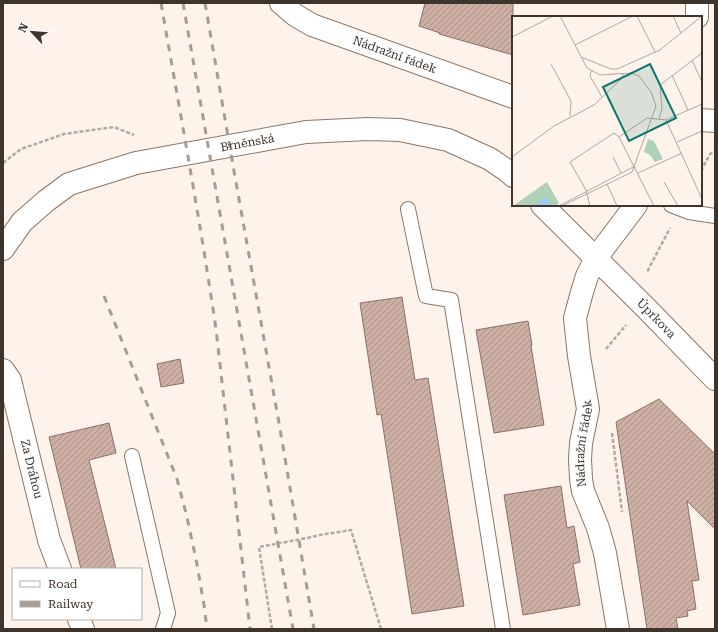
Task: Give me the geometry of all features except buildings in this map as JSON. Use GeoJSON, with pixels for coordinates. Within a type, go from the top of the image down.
{"type":"FeatureCollection","features":[{"type":"Feature","properties":{"kind":"street","name":"Nádražní řádek"},"geometry":{"type":"LineString","coordinates":[[281,3],[295,15],[312,25],[512,98]]}},
{"type":"Feature","properties":{"kind":"street"},"geometry":{"type":"LineString","coordinates":[[696,3],[697,16]]}},
{"type":"Feature","properties":{"kind":"street"},"geometry":{"type":"LineString","coordinates":[[702,120],[715,121]]}},
{"type":"Feature","properties":{"kind":"street","name":"Brněnská"},"geometry":{"type":"LineString","coordinates":[[3,249],[22,222],[46,201],[69,184],[136,163],[306,132],[400,130],[448,140],[490,159],[512,175]]}},
{"type":"Feature","properties":{"kind":"street"},"geometry":{"type":"LineString","coordinates":[[543,206],[596,258]]}},
{"type":"Feature","properties":{"kind":"street","name":"Nádražní řádek"},"geometry":{"type":"LineString","coordinates":[[618,629],[605,553],[598,528],[583,491],[580,479],[581,443],[588,409],[579,356],[575,318],[583,286],[596,258],[635,206]]}},
{"type":"Feature","properties":{"kind":"street","name":"Úprkova"},"geometry":{"type":"LineString","coordinates":[[596,258],[715,379]]}},
{"type":"Feature","properties":{"kind":"street","name":"Za Dráhou"},"geometry":{"type":"LineString","coordinates":[[3,370],[10,380],[49,540],[60,568]]}},
{"type":"Feature","properties":{"kind":"lane"},"geometry":{"type":"LineString","coordinates":[[676,207],[689,212],[715,216]]}},
{"type":"Feature","properties":{"kind":"lane"},"geometry":{"type":"LineString","coordinates":[[408,209],[426,296],[451,300],[503,629]]}},
{"type":"Feature","properties":{"kind":"lane"},"geometry":{"type":"LineString","coordinates":[[132,456],[168,613],[164,629]]}},
{"type":"Feature","properties":{"kind":"path"},"geometry":{"type":"LineString","coordinates":[[3,163],[21,149],[64,134],[114,127],[135,136]]}},
{"type":"Feature","properties":{"kind":"path"},"geometry":{"type":"LineString","coordinates":[[702,169],[710,154],[715,151]]}},
{"type":"Feature","properties":{"kind":"path"},"geometry":{"type":"LineString","coordinates":[[652,275],[648,270],[676,207]]}},
{"type":"Feature","properties":{"kind":"path"},"geometry":{"type":"LineString","coordinates":[[611,426],[622,512]]}},
{"type":"Feature","properties":{"kind":"path"},"geometry":{"type":"LineString","coordinates":[[272,629],[259,546],[351,530],[381,629]]}},
{"type":"Feature","properties":{"kind":"railway"},"geometry":{"type":"LineString","coordinates":[[161,3],[197,207],[216,329],[250,629]]}},
{"type":"Feature","properties":{"kind":"railway"},"geometry":{"type":"LineString","coordinates":[[183,3],[293,629]]}},
{"type":"Feature","properties":{"kind":"railway"},"geometry":{"type":"LineString","coordinates":[[205,3],[314,629]]}},
{"type":"Feature","properties":{"kind":"railway"},"geometry":{"type":"LineString","coordinates":[[104,296],[177,479],[196,559],[207,629]]}}]}
